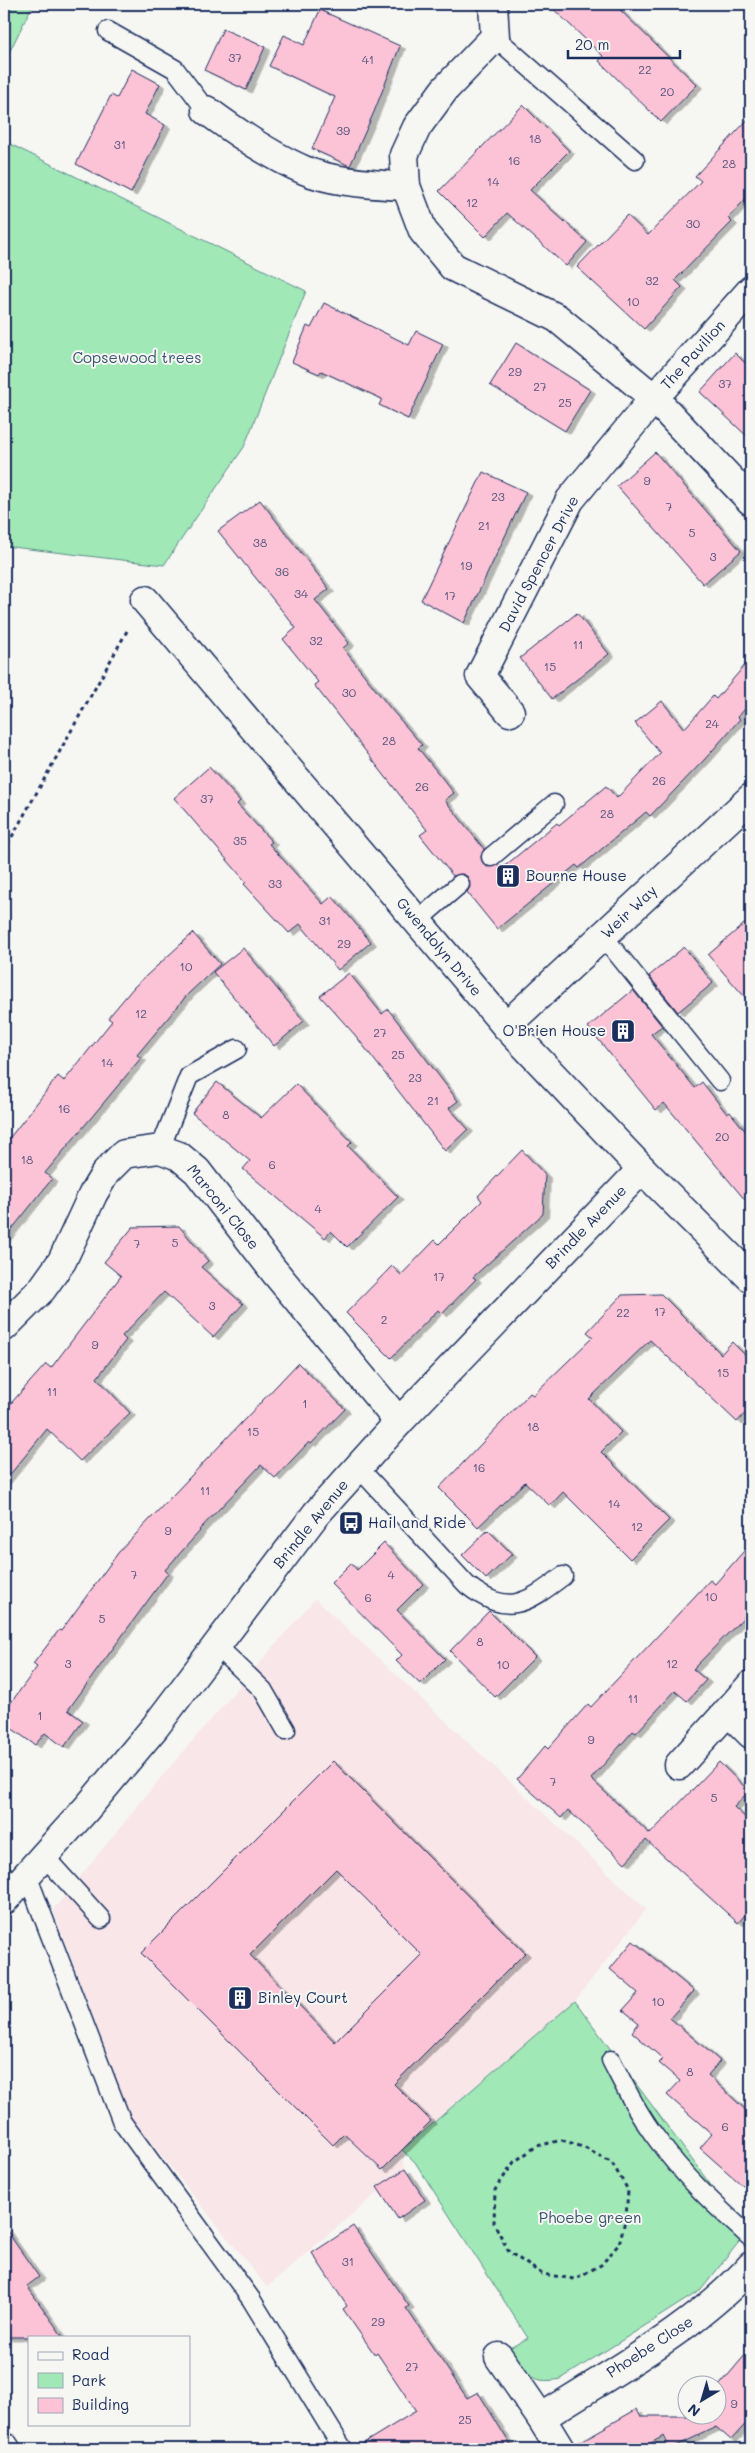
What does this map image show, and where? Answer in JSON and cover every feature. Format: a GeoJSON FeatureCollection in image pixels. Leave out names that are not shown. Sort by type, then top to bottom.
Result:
{"type":"FeatureCollection","features":[{"type":"Feature","properties":{"kind":"street"},"geometry":{"type":"LineString","coordinates":[[493,4],[495,37],[445,89],[417,127],[404,155],[406,186],[423,231],[453,267],[557,318],[654,398],[751,501]]}},
{"type":"Feature","properties":{"kind":"street"},"geometry":{"type":"LineString","coordinates":[[206,110],[247,140],[306,171],[366,185],[406,186]]}},
{"type":"Feature","properties":{"kind":"street","name":"The Pavilion"},"geometry":{"type":"LineString","coordinates":[[654,398],[751,290]]}},
{"type":"Feature","properties":{"kind":"street","name":"David Spencer Drive"},"geometry":{"type":"LineString","coordinates":[[510,712],[480,676],[570,500],[654,398]]}},
{"type":"Feature","properties":{"kind":"street","name":"Gwendolyn Drive"},"geometry":{"type":"LineString","coordinates":[[145,600],[506,1026],[642,1169],[751,1278]]}},
{"type":"Feature","properties":{"kind":"street","name":"Weir Way"},"geometry":{"type":"LineString","coordinates":[[506,1026],[751,798]]}},
{"type":"Feature","properties":{"kind":"street"},"geometry":{"type":"LineString","coordinates":[[4,1328],[42,1289],[62,1261],[93,1194],[106,1172],[124,1154],[160,1149]]}},
{"type":"Feature","properties":{"kind":"street","name":"Marconi Close"},"geometry":{"type":"LineString","coordinates":[[160,1149],[179,1156],[197,1171],[274,1271],[399,1422]]}},
{"type":"Feature","properties":{"kind":"street","name":"Brindle Avenue"},"geometry":{"type":"LineString","coordinates":[[18,1880],[155,1727],[316,1514],[399,1422],[642,1169]]}},
{"type":"Feature","properties":{"kind":"street"},"geometry":{"type":"LineString","coordinates":[[679,1765],[751,1685]]}},
{"type":"Feature","properties":{"kind":"street"},"geometry":{"type":"LineString","coordinates":[[728,1710],[751,1734]]}},
{"type":"Feature","properties":{"kind":"street","name":"Phoebe Close"},"geometry":{"type":"LineString","coordinates":[[541,2418],[690,2321],[738,2281],[751,2266]]}},
{"type":"Feature","properties":{"kind":"street"},"geometry":{"type":"LineString","coordinates":[[499,2357],[560,2449]]}},
{"type":"Feature","properties":{"kind":"lane"},"geometry":{"type":"LineString","coordinates":[[108,31],[175,69],[206,110]]}},
{"type":"Feature","properties":{"kind":"lane"},"geometry":{"type":"LineString","coordinates":[[495,37],[635,160]]}},
{"type":"Feature","properties":{"kind":"lane"},"geometry":{"type":"LineString","coordinates":[[491,857],[554,804]]}},
{"type":"Feature","properties":{"kind":"lane"},"geometry":{"type":"LineString","coordinates":[[417,921],[460,884]]}},
{"type":"Feature","properties":{"kind":"lane"},"geometry":{"type":"LineString","coordinates":[[603,936],[720,1081]]}},
{"type":"Feature","properties":{"kind":"lane"},"geometry":{"type":"LineString","coordinates":[[160,1149],[189,1076],[237,1049]]}},
{"type":"Feature","properties":{"kind":"lane"},"geometry":{"type":"LineString","coordinates":[[358,1467],[467,1585],[483,1598],[507,1604],[523,1604],[563,1576]]}},
{"type":"Feature","properties":{"kind":"lane"},"geometry":{"type":"LineString","coordinates":[[216,1645],[264,1690],[286,1730]]}},
{"type":"Feature","properties":{"kind":"lane"},"geometry":{"type":"LineString","coordinates":[[18,1880],[100,1919]]}},
{"type":"Feature","properties":{"kind":"lane"},"geometry":{"type":"LineString","coordinates":[[18,1880],[122,2122],[250,2298],[342,2449]]}},
{"type":"Feature","properties":{"kind":"lane"},"geometry":{"type":"LineString","coordinates":[[611,2060],[632,2101],[657,2139],[719,2209],[751,2238]]}},
{"type":"Feature","properties":{"kind":"path"},"geometry":{"type":"LineString","coordinates":[[4,851],[145,600]]}},
{"type":"Feature","properties":{"kind":"path"},"geometry":{"type":"LineString","coordinates":[[562,2140],[583,2147],[612,2163],[628,2190],[626,2217],[619,2244],[601,2265],[574,2279],[542,2274],[509,2252],[494,2222],[495,2190],[514,2162],[537,2146],[562,2140]]}},
{"type":"Feature","properties":{"kind":"shaded area","name":"Binley Court"},"geometry":{"type":"Polygon","coordinates":[[[315,1599],[646,1909],[575,2001],[402,2150],[405,2169],[267,2287],[132,2119],[53,1910],[163,1775],[315,1599]]]}},
{"type":"Feature","properties":{"kind":"green space"},"geometry":{"type":"Polygon","coordinates":[[[4,4],[33,4],[4,63],[4,4]]]}},
{"type":"Feature","properties":{"kind":"green space","name":"Copsewood trees"},"geometry":{"type":"Polygon","coordinates":[[[4,141],[306,291],[244,447],[164,565],[4,546],[4,141]]]}},
{"type":"Feature","properties":{"kind":"green space","name":"Phoebe green"},"geometry":{"type":"Polygon","coordinates":[[[575,2001],[746,2233],[701,2290],[561,2379],[542,2380],[524,2371],[508,2349],[528,2338],[415,2162],[402,2150],[575,2001]]]}},
{"type":"Feature","properties":{"kind":"building"},"geometry":{"type":"Polygon","coordinates":[[[548,4],[614,4],[697,85],[661,122],[599,61],[603,56],[548,4]]]}},
{"type":"Feature","properties":{"kind":"building"},"geometry":{"type":"Polygon","coordinates":[[[320,10],[400,46],[350,166],[312,149],[335,97],[269,66],[284,35],[304,45],[320,10]]]}},
{"type":"Feature","properties":{"kind":"building"},"geometry":{"type":"Polygon","coordinates":[[[223,29],[265,47],[246,90],[204,70],[223,29]]]}},
{"type":"Feature","properties":{"kind":"building"},"geometry":{"type":"Polygon","coordinates":[[[132,69],[160,84],[145,114],[165,125],[131,193],[76,164],[111,95],[117,98],[132,69]]]}},
{"type":"Feature","properties":{"kind":"building"},"geometry":{"type":"Polygon","coordinates":[[[523,105],[569,151],[530,190],[587,242],[566,266],[507,213],[485,237],[439,191],[523,105]]]}},
{"type":"Feature","properties":{"kind":"building"},"geometry":{"type":"Polygon","coordinates":[[[751,116],[751,193],[728,218],[732,222],[675,280],[682,287],[644,329],[577,267],[627,215],[648,235],[701,181],[695,176],[751,116]]]}},
{"type":"Feature","properties":{"kind":"building"},"geometry":{"type":"Polygon","coordinates":[[[324,303],[409,345],[416,331],[443,344],[408,419],[379,405],[382,399],[321,371],[319,374],[292,362],[307,326],[311,328],[324,303]]]}},
{"type":"Feature","properties":{"kind":"building"},"geometry":{"type":"Polygon","coordinates":[[[516,343],[590,390],[565,431],[490,385],[516,343]]]}},
{"type":"Feature","properties":{"kind":"building"},"geometry":{"type":"Polygon","coordinates":[[[735,353],[751,369],[751,440],[700,392],[735,353]]]}},
{"type":"Feature","properties":{"kind":"building"},"geometry":{"type":"Polygon","coordinates":[[[655,452],[741,551],[703,584],[617,486],[655,452]]]}},
{"type":"Feature","properties":{"kind":"building"},"geometry":{"type":"Polygon","coordinates":[[[483,472],[526,492],[464,623],[421,600],[483,472]]]}},
{"type":"Feature","properties":{"kind":"building"},"geometry":{"type":"Polygon","coordinates":[[[260,500],[329,589],[315,600],[349,643],[343,648],[422,745],[418,748],[454,793],[445,800],[484,849],[481,858],[487,867],[498,865],[501,869],[606,786],[617,798],[660,753],[635,723],[662,701],[684,729],[713,696],[716,699],[751,658],[751,702],[738,717],[740,719],[705,759],[650,816],[646,812],[579,868],[576,865],[497,929],[467,892],[470,887],[468,877],[463,874],[453,876],[420,835],[427,830],[314,685],[318,682],[283,639],[296,628],[218,531],[260,500]]]}},
{"type":"Feature","properties":{"kind":"building"},"geometry":{"type":"Polygon","coordinates":[[[577,613],[609,654],[552,699],[520,658],[577,613]]]}},
{"type":"Feature","properties":{"kind":"building"},"geometry":{"type":"Polygon","coordinates":[[[209,767],[240,801],[237,804],[272,842],[269,844],[323,904],[332,896],[371,942],[338,970],[300,924],[289,933],[244,884],[246,882],[174,798],[209,767]]]}},
{"type":"Feature","properties":{"kind":"building"},"geometry":{"type":"Polygon","coordinates":[[[751,918],[751,1004],[708,955],[751,918]]]}},
{"type":"Feature","properties":{"kind":"building"},"geometry":{"type":"Polygon","coordinates":[[[193,933],[220,964],[188,994],[137,1055],[141,1058],[45,1173],[52,1179],[4,1239],[4,1145],[58,1076],[64,1081],[112,1021],[108,1018],[134,987],[193,933]]]}},
{"type":"Feature","properties":{"kind":"building"},"geometry":{"type":"Polygon","coordinates":[[[684,947],[713,983],[678,1012],[649,976],[684,947]]]}},
{"type":"Feature","properties":{"kind":"building"},"geometry":{"type":"Polygon","coordinates":[[[243,948],[304,1021],[274,1046],[213,972],[243,948]]]}},
{"type":"Feature","properties":{"kind":"building"},"geometry":{"type":"Polygon","coordinates":[[[349,973],[382,1014],[388,1009],[458,1101],[449,1108],[468,1129],[445,1151],[355,1035],[320,996],[349,973]]]}},
{"type":"Feature","properties":{"kind":"building"},"geometry":{"type":"Polygon","coordinates":[[[633,990],[662,1026],[651,1034],[695,1088],[702,1082],[727,1114],[730,1112],[751,1138],[751,1207],[664,1103],[656,1110],[588,1027],[633,990]]]}},
{"type":"Feature","properties":{"kind":"building"},"geometry":{"type":"Polygon","coordinates":[[[217,1082],[261,1118],[296,1084],[352,1142],[348,1146],[398,1197],[347,1247],[331,1231],[325,1238],[243,1169],[250,1161],[192,1113],[217,1082]]]}},
{"type":"Feature","properties":{"kind":"building"},"geometry":{"type":"Polygon","coordinates":[[[522,1150],[545,1175],[543,1214],[473,1277],[476,1279],[442,1314],[438,1310],[391,1358],[346,1313],[392,1266],[401,1275],[435,1240],[439,1244],[482,1201],[478,1196],[522,1150]]]}},
{"type":"Feature","properties":{"kind":"building"},"geometry":{"type":"Polygon","coordinates":[[[179,1226],[208,1261],[201,1267],[243,1304],[213,1337],[164,1292],[122,1336],[126,1340],[97,1378],[130,1413],[80,1461],[47,1429],[4,1482],[4,1411],[46,1364],[51,1368],[121,1276],[104,1262],[133,1227],[179,1226]]]}},
{"type":"Feature","properties":{"kind":"building"},"geometry":{"type":"Polygon","coordinates":[[[661,1294],[721,1354],[732,1342],[751,1361],[751,1407],[737,1422],[650,1340],[589,1399],[621,1432],[601,1452],[669,1520],[630,1559],[563,1492],[550,1506],[525,1482],[478,1527],[439,1488],[530,1393],[533,1395],[593,1337],[587,1332],[622,1295],[661,1294]]]}},
{"type":"Feature","properties":{"kind":"building"},"geometry":{"type":"Polygon","coordinates":[[[298,1363],[345,1409],[311,1444],[309,1442],[275,1478],[261,1465],[199,1530],[165,1570],[168,1573],[68,1710],[83,1721],[64,1747],[45,1733],[35,1745],[4,1723],[4,1712],[37,1667],[33,1664],[59,1630],[61,1631],[118,1553],[298,1363]]]}},
{"type":"Feature","properties":{"kind":"building"},"geometry":{"type":"Polygon","coordinates":[[[488,1530],[512,1554],[486,1579],[462,1555],[488,1530]]]}},
{"type":"Feature","properties":{"kind":"building"},"geometry":{"type":"Polygon","coordinates":[[[384,1543],[423,1584],[397,1610],[445,1659],[420,1684],[396,1661],[402,1655],[331,1583],[351,1563],[357,1570],[384,1543]]]}},
{"type":"Feature","properties":{"kind":"building"},"geometry":{"type":"Polygon","coordinates":[[[751,1543],[751,1610],[693,1669],[706,1680],[687,1701],[675,1691],[636,1733],[633,1731],[591,1779],[650,1834],[719,1762],[749,1791],[734,1807],[751,1823],[751,1908],[738,1923],[646,1840],[625,1863],[568,1810],[561,1818],[517,1779],[545,1746],[548,1749],[588,1704],[591,1707],[710,1580],[715,1584],[751,1543]]]}},
{"type":"Feature","properties":{"kind":"building"},"geometry":{"type":"Polygon","coordinates":[[[489,1611],[535,1657],[495,1697],[450,1651],[489,1611]]]}},
{"type":"Feature","properties":{"kind":"building","name":"Binley Court"},"geometry":{"type":"Polygon","coordinates":[[[333,1761],[525,1953],[394,2084],[431,2121],[382,2170],[344,2134],[333,2145],[141,1953],[333,1761]],[[336,1869],[250,1955],[335,2042],[422,1955],[336,1869]]]}},
{"type":"Feature","properties":{"kind":"building"},"geometry":{"type":"Polygon","coordinates":[[[633,1941],[694,1991],[670,2018],[720,2061],[708,2075],[751,2115],[751,2193],[700,2148],[712,2134],[667,2095],[680,2081],[659,2063],[663,2059],[632,2032],[639,2023],[623,2010],[638,1993],[610,1969],[633,1941]]]}},
{"type":"Feature","properties":{"kind":"building"},"geometry":{"type":"Polygon","coordinates":[[[405,2169],[425,2200],[398,2219],[377,2187],[405,2169]]]}},
{"type":"Feature","properties":{"kind":"building"},"geometry":{"type":"Polygon","coordinates":[[[353,2226],[409,2306],[406,2308],[467,2398],[478,2392],[513,2449],[354,2449],[416,2411],[377,2353],[375,2355],[343,2309],[347,2306],[312,2253],[353,2226]]]}},
{"type":"Feature","properties":{"kind":"building"},"geometry":{"type":"Polygon","coordinates":[[[4,2227],[39,2277],[27,2286],[62,2336],[4,2337],[4,2227]]]}},
{"type":"Feature","properties":{"kind":"building"},"geometry":{"type":"Polygon","coordinates":[[[751,2348],[751,2418],[731,2440],[716,2427],[670,2449],[664,2436],[639,2449],[576,2449],[574,2445],[637,2409],[641,2416],[678,2416],[678,2426],[728,2426],[727,2376],[751,2348]]]}},
{"type":"Feature","properties":{"kind":"place","name":"Bourne House"},"geometry":{"type":"Point","coordinates":[508,876]}},
{"type":"Feature","properties":{"kind":"place","name":"O'Brien House"},"geometry":{"type":"Point","coordinates":[623,1031]}},
{"type":"Feature","properties":{"kind":"place","name":"Hail and Ride"},"geometry":{"type":"Point","coordinates":[351,1523]}},
{"type":"Feature","properties":{"kind":"place","name":"Binley Court"},"geometry":{"type":"Point","coordinates":[240,1998]}}]}
